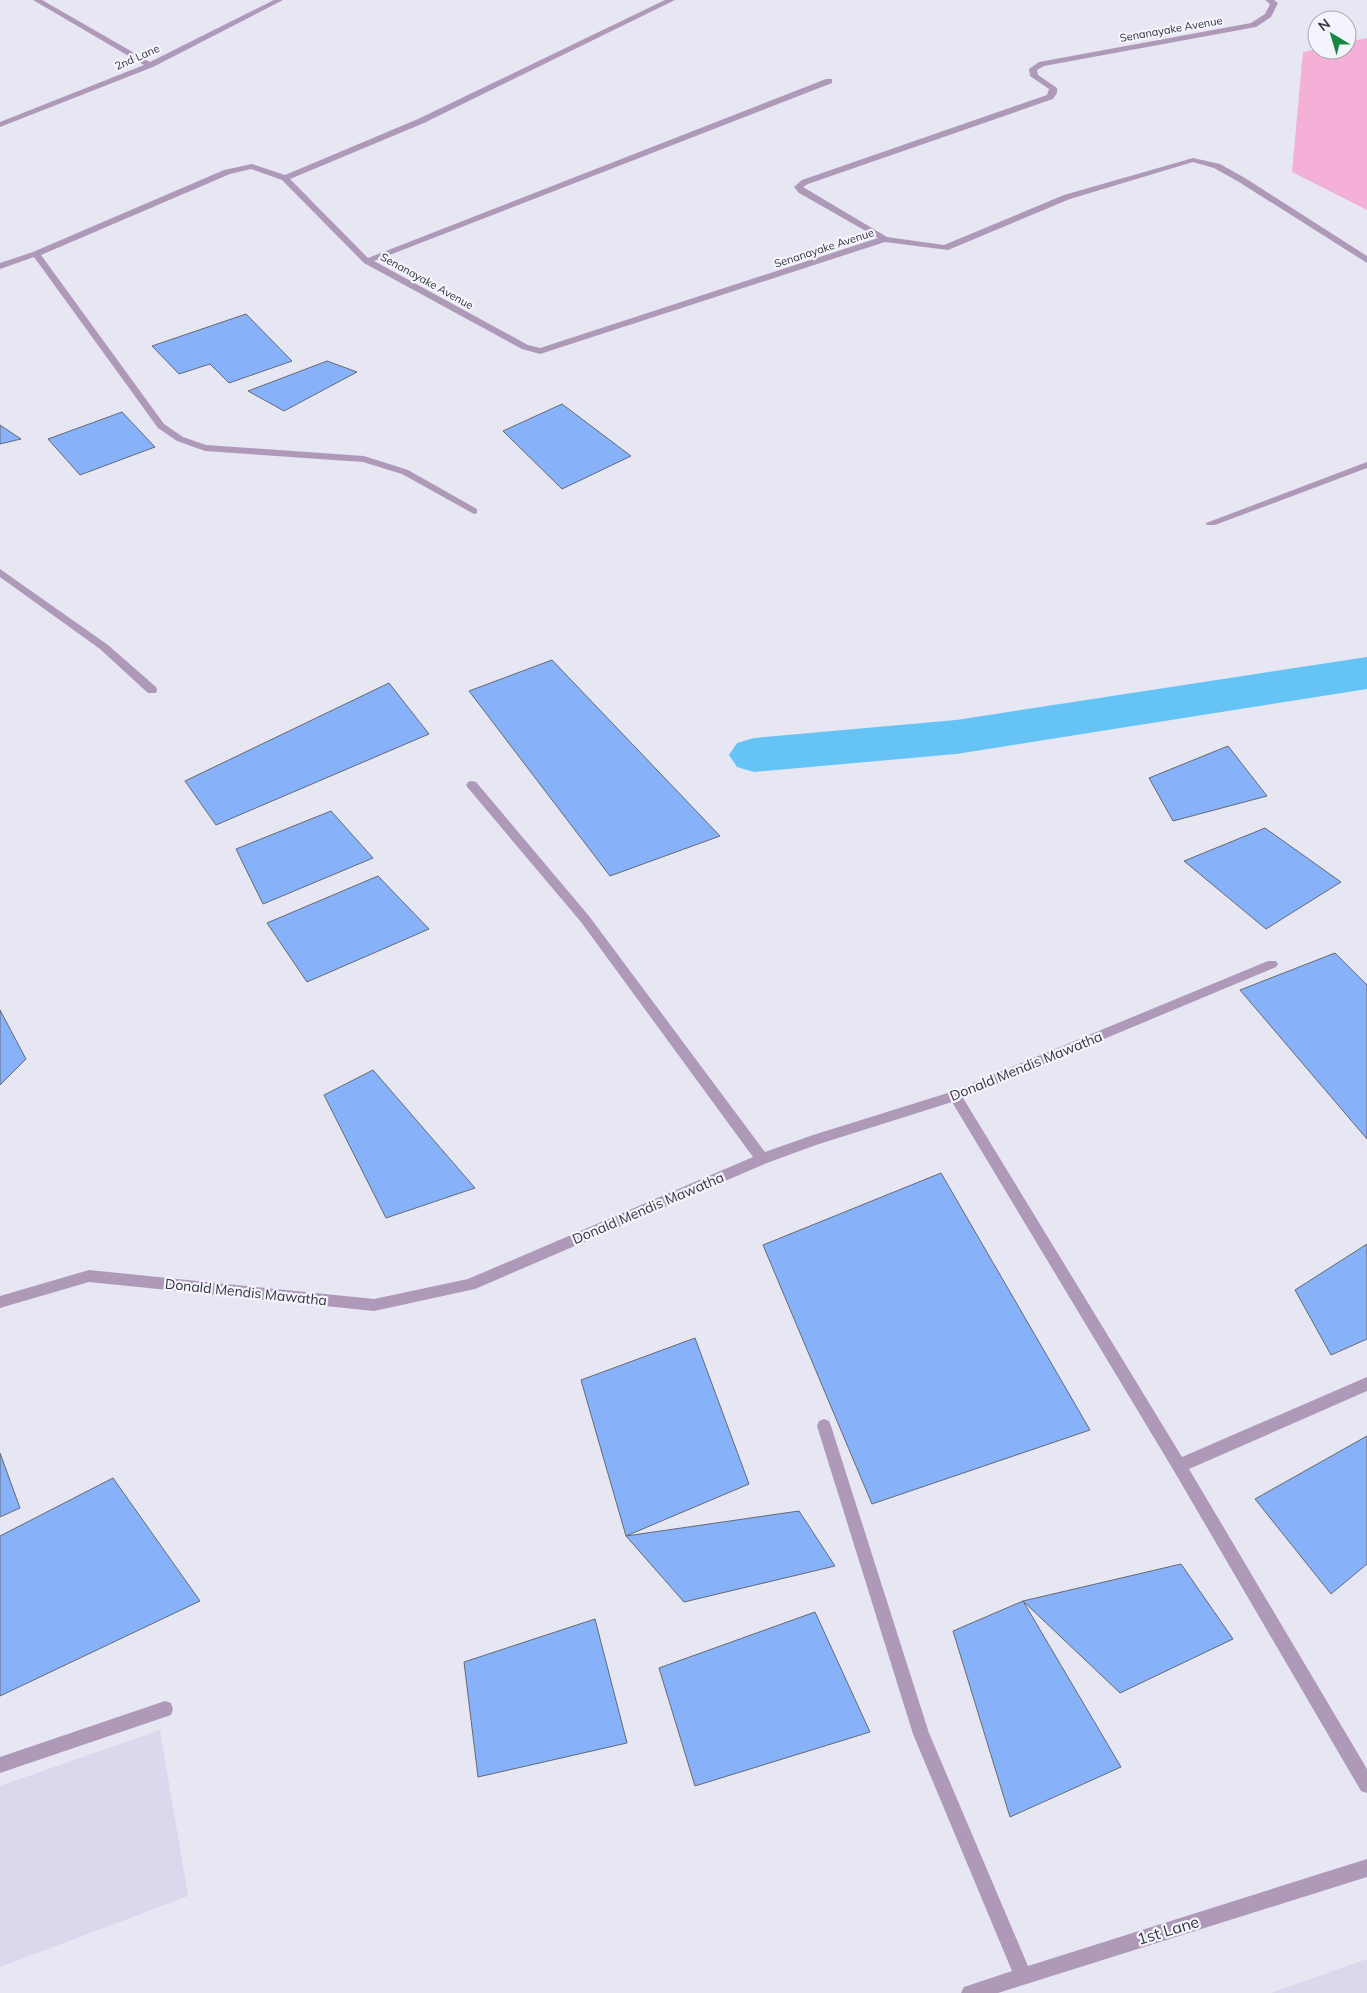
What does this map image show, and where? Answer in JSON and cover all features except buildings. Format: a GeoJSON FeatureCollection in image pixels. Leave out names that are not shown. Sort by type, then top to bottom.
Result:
{"type":"FeatureCollection","features":[{"type":"Feature","properties":{"kind":"street"},"geometry":{"type":"LineString","coordinates":[[37,0],[150,65]]}},
{"type":"Feature","properties":{"kind":"street","name":"2nd Lane"},"geometry":{"type":"LineString","coordinates":[[0,125],[150,65],[279,0]]}},
{"type":"Feature","properties":{"kind":"street"},"geometry":{"type":"LineString","coordinates":[[285,178],[421,121],[671,0]]}},
{"type":"Feature","properties":{"kind":"street","name":"Senanayake Avenue"},"geometry":{"type":"LineString","coordinates":[[886,239],[798,187],[804,182],[1050,97],[1054,93],[1053,88],[1034,76],[1033,69],[1042,64],[1253,25],[1268,15],[1274,4],[1269,0]]}},
{"type":"Feature","properties":{"kind":"street"},"geometry":{"type":"LineString","coordinates":[[367,260],[829,81]]}},
{"type":"Feature","properties":{"kind":"street"},"geometry":{"type":"LineString","coordinates":[[886,239],[945,248],[1067,197],[1193,160],[1216,166],[1242,180],[1367,260]]}},
{"type":"Feature","properties":{"kind":"street","name":"Senanayake Avenue"},"geometry":{"type":"LineString","coordinates":[[0,266],[36,254],[227,172],[252,166],[285,178],[367,260],[525,347],[540,351],[886,239]]}},
{"type":"Feature","properties":{"kind":"street"},"geometry":{"type":"LineString","coordinates":[[36,254],[161,426],[180,439],[205,448],[364,459],[405,472],[474,511]]}},
{"type":"Feature","properties":{"kind":"street"},"geometry":{"type":"LineString","coordinates":[[1211,523],[1367,465]]}},
{"type":"Feature","properties":{"kind":"street"},"geometry":{"type":"LineString","coordinates":[[0,572],[104,647],[152,690]]}},
{"type":"Feature","properties":{"kind":"street"},"geometry":{"type":"LineString","coordinates":[[472,785],[585,919],[762,1159]]}},
{"type":"Feature","properties":{"kind":"street","name":"Donald Mendis Mawatha"},"geometry":{"type":"LineString","coordinates":[[0,1302],[89,1276],[374,1306],[470,1285],[762,1159],[813,1140],[955,1096],[1272,964]]}},
{"type":"Feature","properties":{"kind":"street"},"geometry":{"type":"LineString","coordinates":[[955,1096],[1179,1466],[1367,1785]]}},
{"type":"Feature","properties":{"kind":"street"},"geometry":{"type":"LineString","coordinates":[[1179,1466],[1367,1384]]}},
{"type":"Feature","properties":{"kind":"street"},"geometry":{"type":"LineString","coordinates":[[824,1426],[921,1734],[1023,1976]]}},
{"type":"Feature","properties":{"kind":"street"},"geometry":{"type":"LineString","coordinates":[[0,1765],[164,1709]]}},
{"type":"Feature","properties":{"kind":"street","name":"1st Lane"},"geometry":{"type":"LineString","coordinates":[[970,1993],[1367,1868]]}},
{"type":"Feature","properties":{"kind":"shaded area"},"geometry":{"type":"Polygon","coordinates":[[[1367,38],[1367,210],[1292,172],[1303,52],[1307,51],[1307,60],[1357,60],[1357,40],[1367,38]]]}},
{"type":"Feature","properties":{"kind":"shaded area"},"geometry":{"type":"Polygon","coordinates":[[[160,1730],[188,1896],[0,1967],[0,1786],[160,1730]]]}},
{"type":"Feature","properties":{"kind":"shaded area"},"geometry":{"type":"Polygon","coordinates":[[[1367,1959],[1367,1993],[1271,1993],[1367,1959]]]}},
{"type":"Feature","properties":{"kind":"waterway"},"geometry":{"type":"LineString","coordinates":[[754,755],[956,737],[1367,673]]}}]}
